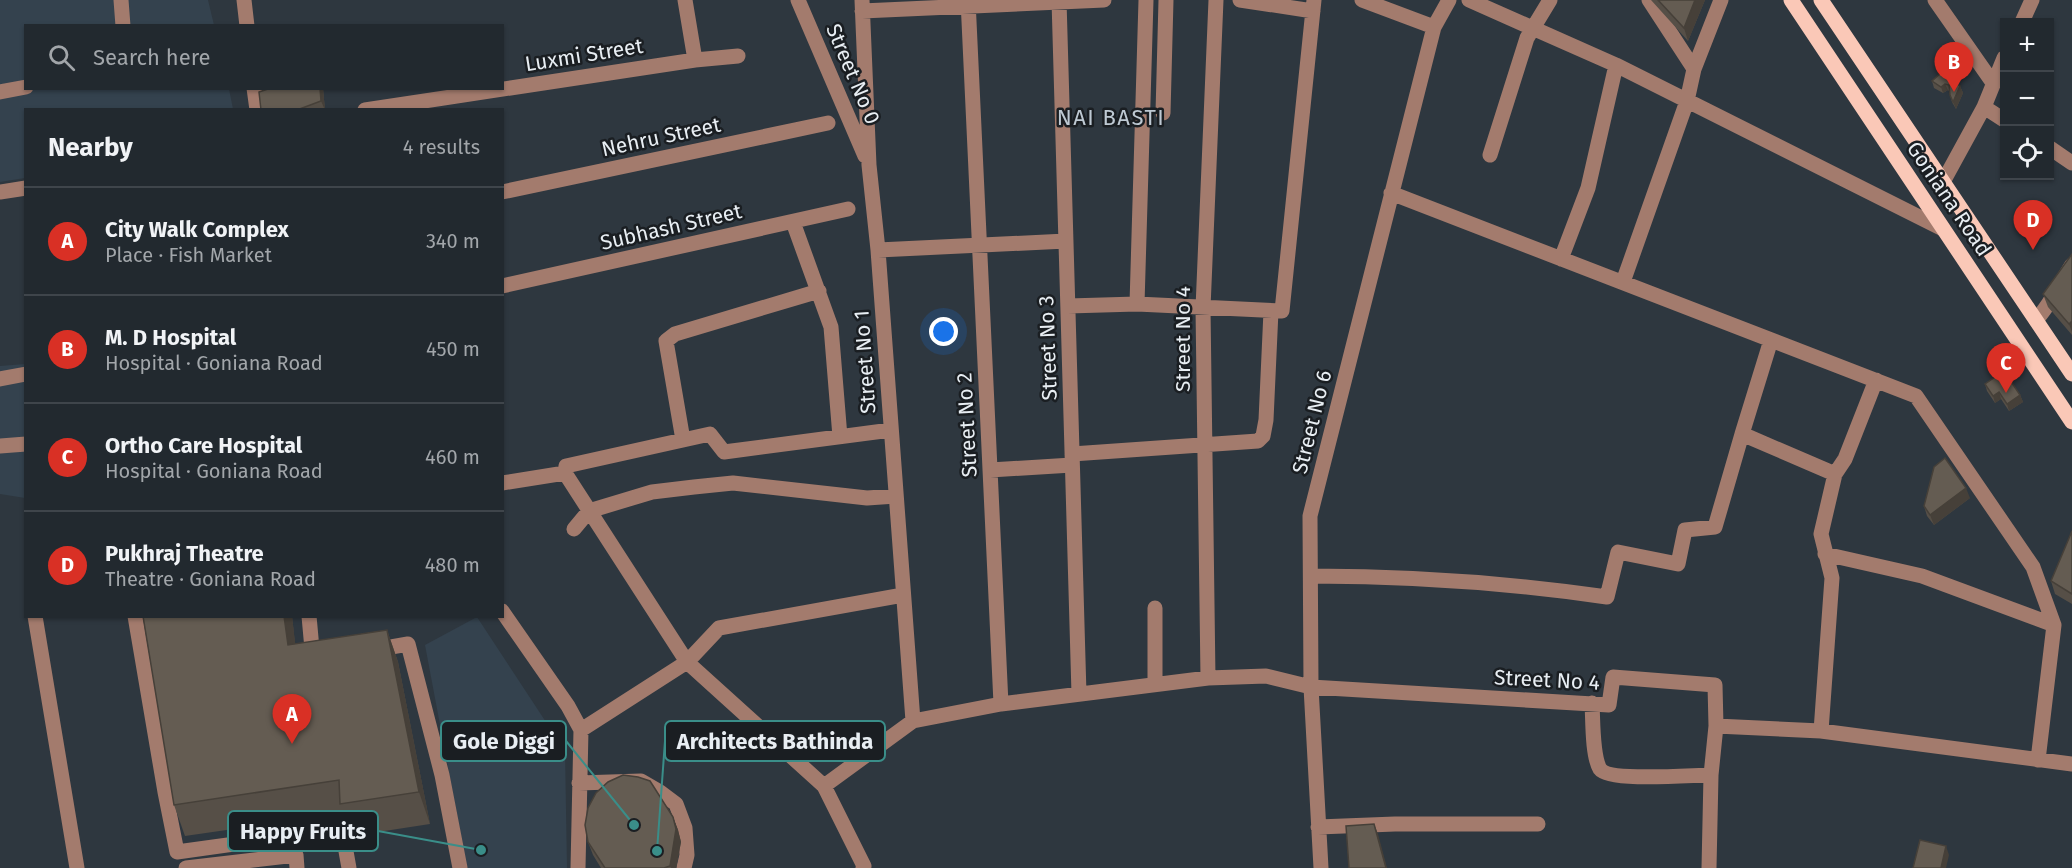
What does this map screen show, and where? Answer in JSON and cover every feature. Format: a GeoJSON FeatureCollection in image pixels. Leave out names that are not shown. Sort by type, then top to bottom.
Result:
{"type":"FeatureCollection","features":[{"type":"Feature","properties":{"kind":"main road","name":"Goniana Road"},"geometry":{"type":"LineString","coordinates":[[1791,0],[2072,422]]}},
{"type":"Feature","properties":{"kind":"main road","name":"Goniana Road"},"geometry":{"type":"LineString","coordinates":[[1821,0],[2072,374]]}},
{"type":"Feature","properties":{"kind":"street"},"geometry":{"type":"LineString","coordinates":[[121,0],[123,24]]}},
{"type":"Feature","properties":{"kind":"street"},"geometry":{"type":"LineString","coordinates":[[244,0],[247,24]]}},
{"type":"Feature","properties":{"kind":"street"},"geometry":{"type":"LineString","coordinates":[[685,0],[695,60]]}},
{"type":"Feature","properties":{"kind":"street","name":"Street No 0"},"geometry":{"type":"LineString","coordinates":[[798,0],[869,165]]}},
{"type":"Feature","properties":{"kind":"street"},"geometry":{"type":"LineString","coordinates":[[862,5],[1104,0]]}},
{"type":"Feature","properties":{"kind":"street"},"geometry":{"type":"LineString","coordinates":[[1137,304],[1146,0]]}},
{"type":"Feature","properties":{"kind":"street"},"geometry":{"type":"LineString","coordinates":[[1163,113],[1166,0]]}},
{"type":"Feature","properties":{"kind":"street","name":"Street No 4"},"geometry":{"type":"LineString","coordinates":[[1208,678],[1203,308],[1216,0]]}},
{"type":"Feature","properties":{"kind":"street"},"geometry":{"type":"LineString","coordinates":[[1068,306],[1137,304],[1282,311],[1313,5],[1240,0]]}},
{"type":"Feature","properties":{"kind":"street"},"geometry":{"type":"LineString","coordinates":[[1362,0],[1434,27]]}},
{"type":"Feature","properties":{"kind":"street","name":"Street No 6"},"geometry":{"type":"LineString","coordinates":[[1321,868],[1311,687],[1310,516],[1434,27],[1449,0]]}},
{"type":"Feature","properties":{"kind":"street"},"geometry":{"type":"LineString","coordinates":[[1469,0],[1616,65],[1943,229]]}},
{"type":"Feature","properties":{"kind":"street"},"geometry":{"type":"LineString","coordinates":[[1490,155],[1527,38],[1550,0]]}},
{"type":"Feature","properties":{"kind":"street"},"geometry":{"type":"LineString","coordinates":[[1649,0],[1694,69]]}},
{"type":"Feature","properties":{"kind":"street"},"geometry":{"type":"LineString","coordinates":[[1623,282],[1687,101],[1694,69],[1721,0]]}},
{"type":"Feature","properties":{"kind":"street"},"geometry":{"type":"LineString","coordinates":[[1935,0],[1993,83]]}},
{"type":"Feature","properties":{"kind":"street","name":"Street No 3"},"geometry":{"type":"LineString","coordinates":[[1059,1],[1079,694]]}},
{"type":"Feature","properties":{"kind":"street"},"geometry":{"type":"LineString","coordinates":[[2023,18],[2028,2]]}},
{"type":"Feature","properties":{"kind":"street","name":"Street No 2"},"geometry":{"type":"LineString","coordinates":[[968,3],[1001,704]]}},
{"type":"Feature","properties":{"kind":"street","name":"Street No 1"},"geometry":{"type":"LineString","coordinates":[[862,5],[869,165],[878,250],[913,721]]}},
{"type":"Feature","properties":{"kind":"street","name":"Luxmi Street"},"geometry":{"type":"LineString","coordinates":[[504,89],[695,60],[738,56]]}},
{"type":"Feature","properties":{"kind":"street"},"geometry":{"type":"LineString","coordinates":[[1561,259],[1588,188],[1616,65]]}},
{"type":"Feature","properties":{"kind":"street"},"geometry":{"type":"LineString","coordinates":[[1943,182],[1984,107],[2000,67]]}},
{"type":"Feature","properties":{"kind":"street"},"geometry":{"type":"LineString","coordinates":[[0,92],[24,87]]}},
{"type":"Feature","properties":{"kind":"street"},"geometry":{"type":"LineString","coordinates":[[254,90],[257,108]]}},
{"type":"Feature","properties":{"kind":"street","name":"Luxmi Street"},"geometry":{"type":"LineString","coordinates":[[378,108],[497,90]]}},
{"type":"Feature","properties":{"kind":"street"},"geometry":{"type":"LineString","coordinates":[[1984,107],[2000,117]]}},
{"type":"Feature","properties":{"kind":"street","name":"Nehru Street"},"geometry":{"type":"LineString","coordinates":[[504,192],[828,123]]}},
{"type":"Feature","properties":{"kind":"street"},"geometry":{"type":"LineString","coordinates":[[2054,151],[2072,163]]}},
{"type":"Feature","properties":{"kind":"street"},"geometry":{"type":"LineString","coordinates":[[0,192],[24,188]]}},
{"type":"Feature","properties":{"kind":"street"},"geometry":{"type":"LineString","coordinates":[[1391,193],[1916,396],[2033,567],[2054,625],[2038,760]]}},
{"type":"Feature","properties":{"kind":"street","name":"Subhash Street"},"geometry":{"type":"LineString","coordinates":[[504,286],[848,209]]}},
{"type":"Feature","properties":{"kind":"street"},"geometry":{"type":"LineString","coordinates":[[793,222],[831,327],[840,437]]}},
{"type":"Feature","properties":{"kind":"street"},"geometry":{"type":"LineString","coordinates":[[878,250],[1066,241]]}},
{"type":"Feature","properties":{"kind":"street"},"geometry":{"type":"LineString","coordinates":[[2036,320],[2047,308],[2051,297],[2072,265]]}},
{"type":"Feature","properties":{"kind":"street"},"geometry":{"type":"LineString","coordinates":[[683,440],[666,341],[675,334],[819,291]]}},
{"type":"Feature","properties":{"kind":"street"},"geometry":{"type":"LineString","coordinates":[[990,470],[1072,459],[1258,441],[1263,436],[1266,420],[1271,311]]}},
{"type":"Feature","properties":{"kind":"street"},"geometry":{"type":"LineString","coordinates":[[1311,576],[1379,576],[1560,590],[1607,597],[1618,552],[1678,564],[1685,530],[1715,527],[1771,340]]}},
{"type":"Feature","properties":{"kind":"street"},"geometry":{"type":"LineString","coordinates":[[0,379],[24,374]]}},
{"type":"Feature","properties":{"kind":"street"},"geometry":{"type":"LineString","coordinates":[[1821,731],[1832,578],[1821,534],[1835,474],[1845,459],[1876,380]]}},
{"type":"Feature","properties":{"kind":"street"},"geometry":{"type":"LineString","coordinates":[[863,868],[824,786],[687,662],[565,473],[566,466],[710,434],[724,452],[891,430]]}},
{"type":"Feature","properties":{"kind":"street"},"geometry":{"type":"LineString","coordinates":[[1742,434],[1835,474]]}},
{"type":"Feature","properties":{"kind":"street"},"geometry":{"type":"LineString","coordinates":[[0,446],[24,444]]}},
{"type":"Feature","properties":{"kind":"street"},"geometry":{"type":"LineString","coordinates":[[504,483],[565,473]]}},
{"type":"Feature","properties":{"kind":"street"},"geometry":{"type":"LineString","coordinates":[[574,529],[589,511],[652,492],[733,483],[867,498],[896,496]]}},
{"type":"Feature","properties":{"kind":"street"},"geometry":{"type":"LineString","coordinates":[[1825,554],[1922,576],[2054,625]]}},
{"type":"Feature","properties":{"kind":"street"},"geometry":{"type":"LineString","coordinates":[[581,730],[687,662],[719,628],[903,595]]}},
{"type":"Feature","properties":{"kind":"street"},"geometry":{"type":"LineString","coordinates":[[1155,608],[1155,684]]}},
{"type":"Feature","properties":{"kind":"street"},"geometry":{"type":"LineString","coordinates":[[504,614],[568,705],[581,730],[578,868]]}},
{"type":"Feature","properties":{"kind":"street"},"geometry":{"type":"LineString","coordinates":[[35,618],[77,868]]}},
{"type":"Feature","properties":{"kind":"street"},"geometry":{"type":"LineString","coordinates":[[135,618],[177,852],[342,829],[349,868]]}},
{"type":"Feature","properties":{"kind":"street"},"geometry":{"type":"LineString","coordinates":[[309,618],[313,660],[334,656]]}},
{"type":"Feature","properties":{"kind":"street"},"geometry":{"type":"LineString","coordinates":[[355,653],[408,644],[442,775],[460,868]]}},
{"type":"Feature","properties":{"kind":"street","name":"Street No 4"},"geometry":{"type":"LineString","coordinates":[[824,786],[913,721],[1001,704],[1208,678],[1266,676],[1311,687],[1610,705],[1613,677],[1714,686],[1716,726]]}},
{"type":"Feature","properties":{"kind":"street"},"geometry":{"type":"LineString","coordinates":[[1592,704],[1596,758],[1600,769],[1607,774],[1626,777],[1711,775]]}},
{"type":"Feature","properties":{"kind":"street"},"geometry":{"type":"LineString","coordinates":[[1709,868],[1711,775],[1716,726],[1821,731],[2072,764]]}},
{"type":"Feature","properties":{"kind":"street"},"geometry":{"type":"LineString","coordinates":[[579,783],[641,781],[676,804],[685,828],[687,855],[684,868]]}},
{"type":"Feature","properties":{"kind":"street"},"geometry":{"type":"LineString","coordinates":[[1318,827],[1395,824],[1538,824]]}},
{"type":"Feature","properties":{"kind":"street"},"geometry":{"type":"LineString","coordinates":[[186,868],[296,855],[297,868]]}},
{"type":"Feature","properties":{"kind":"shaded area"},"geometry":{"type":"Polygon","coordinates":[[[0,0],[208,0],[214,24],[24,24],[24,90],[229,90],[233,108],[24,108],[24,178],[0,182],[0,0]]]}},
{"type":"Feature","properties":{"kind":"shaded area"},"geometry":{"type":"Polygon","coordinates":[[[24,364],[24,498],[0,494],[0,366],[24,364]]]}},
{"type":"Feature","properties":{"kind":"shaded area"},"geometry":{"type":"Polygon","coordinates":[[[478,618],[565,751],[567,868],[467,868],[425,645],[478,618]]]}},
{"type":"Feature","properties":{"kind":"building"},"geometry":{"type":"Polygon","coordinates":[[[1658,0],[1695,0],[1684,28],[1658,0]]]}},
{"type":"Feature","properties":{"kind":"building"},"geometry":{"type":"Polygon","coordinates":[[[1941,73],[1960,86],[1953,102],[1949,85],[1945,84],[1941,87],[1932,81],[1941,73]]]}},
{"type":"Feature","properties":{"kind":"building"},"geometry":{"type":"Polygon","coordinates":[[[265,90],[320,90],[321,101],[302,108],[261,108],[259,92],[265,90]]]}},
{"type":"Feature","properties":{"kind":"building"},"geometry":{"type":"Polygon","coordinates":[[[2072,254],[2072,321],[2069,324],[2043,294],[2072,254]]]}},
{"type":"Feature","properties":{"kind":"building"},"geometry":{"type":"Polygon","coordinates":[[[2004,371],[2020,395],[2007,404],[1999,392],[1993,396],[1985,384],[2004,371]]]}},
{"type":"Feature","properties":{"kind":"building"},"geometry":{"type":"Polygon","coordinates":[[[1945,458],[1966,488],[1930,515],[1924,506],[1934,467],[1945,458]]]}},
{"type":"Feature","properties":{"kind":"building"},"geometry":{"type":"Polygon","coordinates":[[[2072,531],[2072,594],[2051,581],[2072,531]]]}},
{"type":"Feature","properties":{"kind":"building"},"geometry":{"type":"Polygon","coordinates":[[[143,618],[284,618],[288,645],[387,630],[419,792],[340,804],[339,780],[174,805],[143,618]]]}},
{"type":"Feature","properties":{"kind":"building"},"geometry":{"type":"Polygon","coordinates":[[[623,775],[650,781],[673,817],[676,829],[670,866],[664,868],[605,868],[588,842],[585,825],[588,808],[596,793],[608,782],[623,775]]]}},
{"type":"Feature","properties":{"kind":"building"},"geometry":{"type":"Polygon","coordinates":[[[1374,824],[1386,868],[1349,868],[1346,826],[1374,824]]]}},
{"type":"Feature","properties":{"kind":"building"},"geometry":{"type":"Polygon","coordinates":[[[1920,840],[1946,846],[1941,868],[1913,868],[1920,840]]]}},
{"type":"Feature","properties":{"kind":"place","name":"M. D Hospital"},"geometry":{"type":"Point","coordinates":[1954,92]}},
{"type":"Feature","properties":{"kind":"place","name":"Pukhraj Theatre"},"geometry":{"type":"Point","coordinates":[2033,250]}},
{"type":"Feature","properties":{"kind":"place","name":"Ortho Care Hospital"},"geometry":{"type":"Point","coordinates":[2006,393]}},
{"type":"Feature","properties":{"kind":"place","name":"City Walk Complex"},"geometry":{"type":"Point","coordinates":[292,744]}},
{"type":"Feature","properties":{"kind":"place","name":"Gole Diggi"},"geometry":{"type":"Point","coordinates":[634,825]}},
{"type":"Feature","properties":{"kind":"place","name":"Happy Fruits"},"geometry":{"type":"Point","coordinates":[481,850]}},
{"type":"Feature","properties":{"kind":"place","name":"Architects Bathinda"},"geometry":{"type":"Point","coordinates":[657,851]}},
{"type":"Feature","properties":{"kind":"district","name":"NAI BASTI"},"geometry":{"type":"Point","coordinates":[1111,117]}}]}
